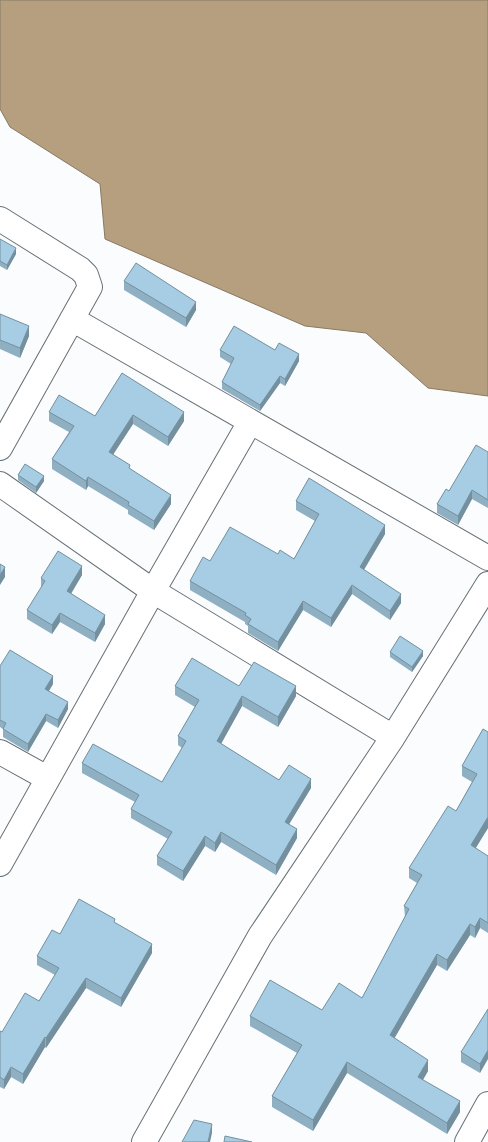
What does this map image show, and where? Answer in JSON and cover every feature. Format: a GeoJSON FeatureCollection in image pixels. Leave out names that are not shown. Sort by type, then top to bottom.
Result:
{"type":"FeatureCollection","features":[{"type":"Feature","properties":{"kind":"street"},"geometry":{"type":"LineString","coordinates":[[0,219],[80,269],[86,275],[90,287],[0,448]]}},
{"type":"Feature","properties":{"kind":"street"},"geometry":{"type":"LineString","coordinates":[[72,319],[488,558]]}},
{"type":"Feature","properties":{"kind":"street"},"geometry":{"type":"LineString","coordinates":[[0,864],[250,422]]}},
{"type":"Feature","properties":{"kind":"street"},"geometry":{"type":"LineString","coordinates":[[0,484],[153,591],[393,737]]}},
{"type":"Feature","properties":{"kind":"street"},"geometry":{"type":"LineString","coordinates":[[144,1142],[260,936],[393,737],[488,584]]}},
{"type":"Feature","properties":{"kind":"street"},"geometry":{"type":"LineString","coordinates":[[0,752],[48,778]]}},
{"type":"Feature","properties":{"kind":"street"},"geometry":{"type":"LineString","coordinates":[[466,1142],[488,1104]]}},
{"type":"Feature","properties":{"kind":"shaded area"},"geometry":{"type":"Polygon","coordinates":[[[0,0],[488,0],[488,396],[428,388],[366,333],[305,326],[105,239],[100,184],[10,127],[0,109],[0,0]]]}},
{"type":"Feature","properties":{"kind":"building"},"geometry":{"type":"Polygon","coordinates":[[[0,239],[16,248],[7,265],[0,261],[0,239]]]}},
{"type":"Feature","properties":{"kind":"building"},"geometry":{"type":"Polygon","coordinates":[[[136,263],[196,302],[186,318],[124,281],[136,263]]]}},
{"type":"Feature","properties":{"kind":"building"},"geometry":{"type":"Polygon","coordinates":[[[0,314],[29,326],[20,348],[0,340],[0,314]]]}},
{"type":"Feature","properties":{"kind":"building"},"geometry":{"type":"Polygon","coordinates":[[[234,326],[275,350],[279,343],[299,354],[285,379],[280,376],[260,405],[222,382],[234,358],[220,350],[234,326]]]}},
{"type":"Feature","properties":{"kind":"building"},"geometry":{"type":"Polygon","coordinates":[[[122,373],[184,412],[168,437],[133,415],[109,452],[130,465],[129,468],[171,495],[154,521],[128,505],[129,502],[88,477],[86,481],[52,459],[74,426],[49,412],[59,395],[95,416],[122,373]]]}},
{"type":"Feature","properties":{"kind":"building"},"geometry":{"type":"Polygon","coordinates":[[[476,445],[488,452],[488,500],[472,490],[458,516],[437,504],[446,489],[449,491],[476,445]]]}},
{"type":"Feature","properties":{"kind":"building"},"geometry":{"type":"Polygon","coordinates":[[[25,464],[44,476],[36,487],[18,475],[25,464]]]}},
{"type":"Feature","properties":{"kind":"building"},"geometry":{"type":"Polygon","coordinates":[[[309,478],[385,525],[360,567],[401,594],[390,611],[352,585],[331,618],[303,601],[278,642],[248,624],[251,619],[245,615],[246,613],[190,581],[203,557],[210,561],[230,527],[278,554],[280,550],[294,559],[319,514],[296,501],[309,478]]]}},
{"type":"Feature","properties":{"kind":"building"},"geometry":{"type":"Polygon","coordinates":[[[58,551],[82,566],[67,591],[105,615],[95,633],[60,613],[52,625],[27,610],[45,581],[41,578],[58,551]]]}},
{"type":"Feature","properties":{"kind":"building"},"geometry":{"type":"Polygon","coordinates":[[[0,564],[5,567],[0,575],[0,564]]]}},
{"type":"Feature","properties":{"kind":"building"},"geometry":{"type":"Polygon","coordinates":[[[400,636],[423,651],[412,667],[390,652],[400,636]]]}},
{"type":"Feature","properties":{"kind":"building"},"geometry":{"type":"Polygon","coordinates":[[[10,650],[53,676],[45,689],[68,702],[58,720],[46,714],[28,744],[3,729],[6,723],[0,720],[0,666],[10,650]]]}},
{"type":"Feature","properties":{"kind":"building"},"geometry":{"type":"Polygon","coordinates":[[[192,658],[239,686],[254,662],[296,686],[278,717],[242,696],[217,741],[279,780],[289,765],[311,779],[285,822],[297,829],[276,865],[221,832],[215,843],[205,836],[183,871],[157,856],[172,832],[131,809],[139,795],[82,763],[93,744],[162,782],[186,741],[178,736],[199,700],[175,686],[192,658]]]}},
{"type":"Feature","properties":{"kind":"building"},"geometry":{"type":"Polygon","coordinates":[[[483,729],[488,732],[488,817],[471,845],[488,856],[488,923],[480,918],[475,927],[470,924],[447,960],[437,954],[390,1035],[428,1060],[418,1077],[460,1101],[447,1123],[347,1062],[313,1120],[272,1096],[302,1045],[250,1016],[270,980],[322,1010],[339,983],[362,998],[409,909],[404,906],[422,875],[409,868],[448,806],[456,811],[477,774],[462,766],[483,729]]]}},
{"type":"Feature","properties":{"kind":"building"},"geometry":{"type":"Polygon","coordinates":[[[79,899],[115,919],[114,922],[152,944],[121,998],[86,978],[45,1037],[23,1074],[11,1067],[4,1080],[0,1077],[0,1031],[2,1032],[25,993],[39,1001],[59,968],[37,956],[52,930],[60,934],[79,899]]]}},
{"type":"Feature","properties":{"kind":"building"},"geometry":{"type":"Polygon","coordinates":[[[488,1009],[488,1050],[480,1064],[461,1052],[488,1009]]]}},
{"type":"Feature","properties":{"kind":"building"},"geometry":{"type":"Polygon","coordinates":[[[194,1120],[212,1124],[208,1142],[182,1142],[194,1120]]]}},
{"type":"Feature","properties":{"kind":"building"},"geometry":{"type":"Polygon","coordinates":[[[225,1136],[252,1142],[224,1142],[225,1136]]]}}]}
